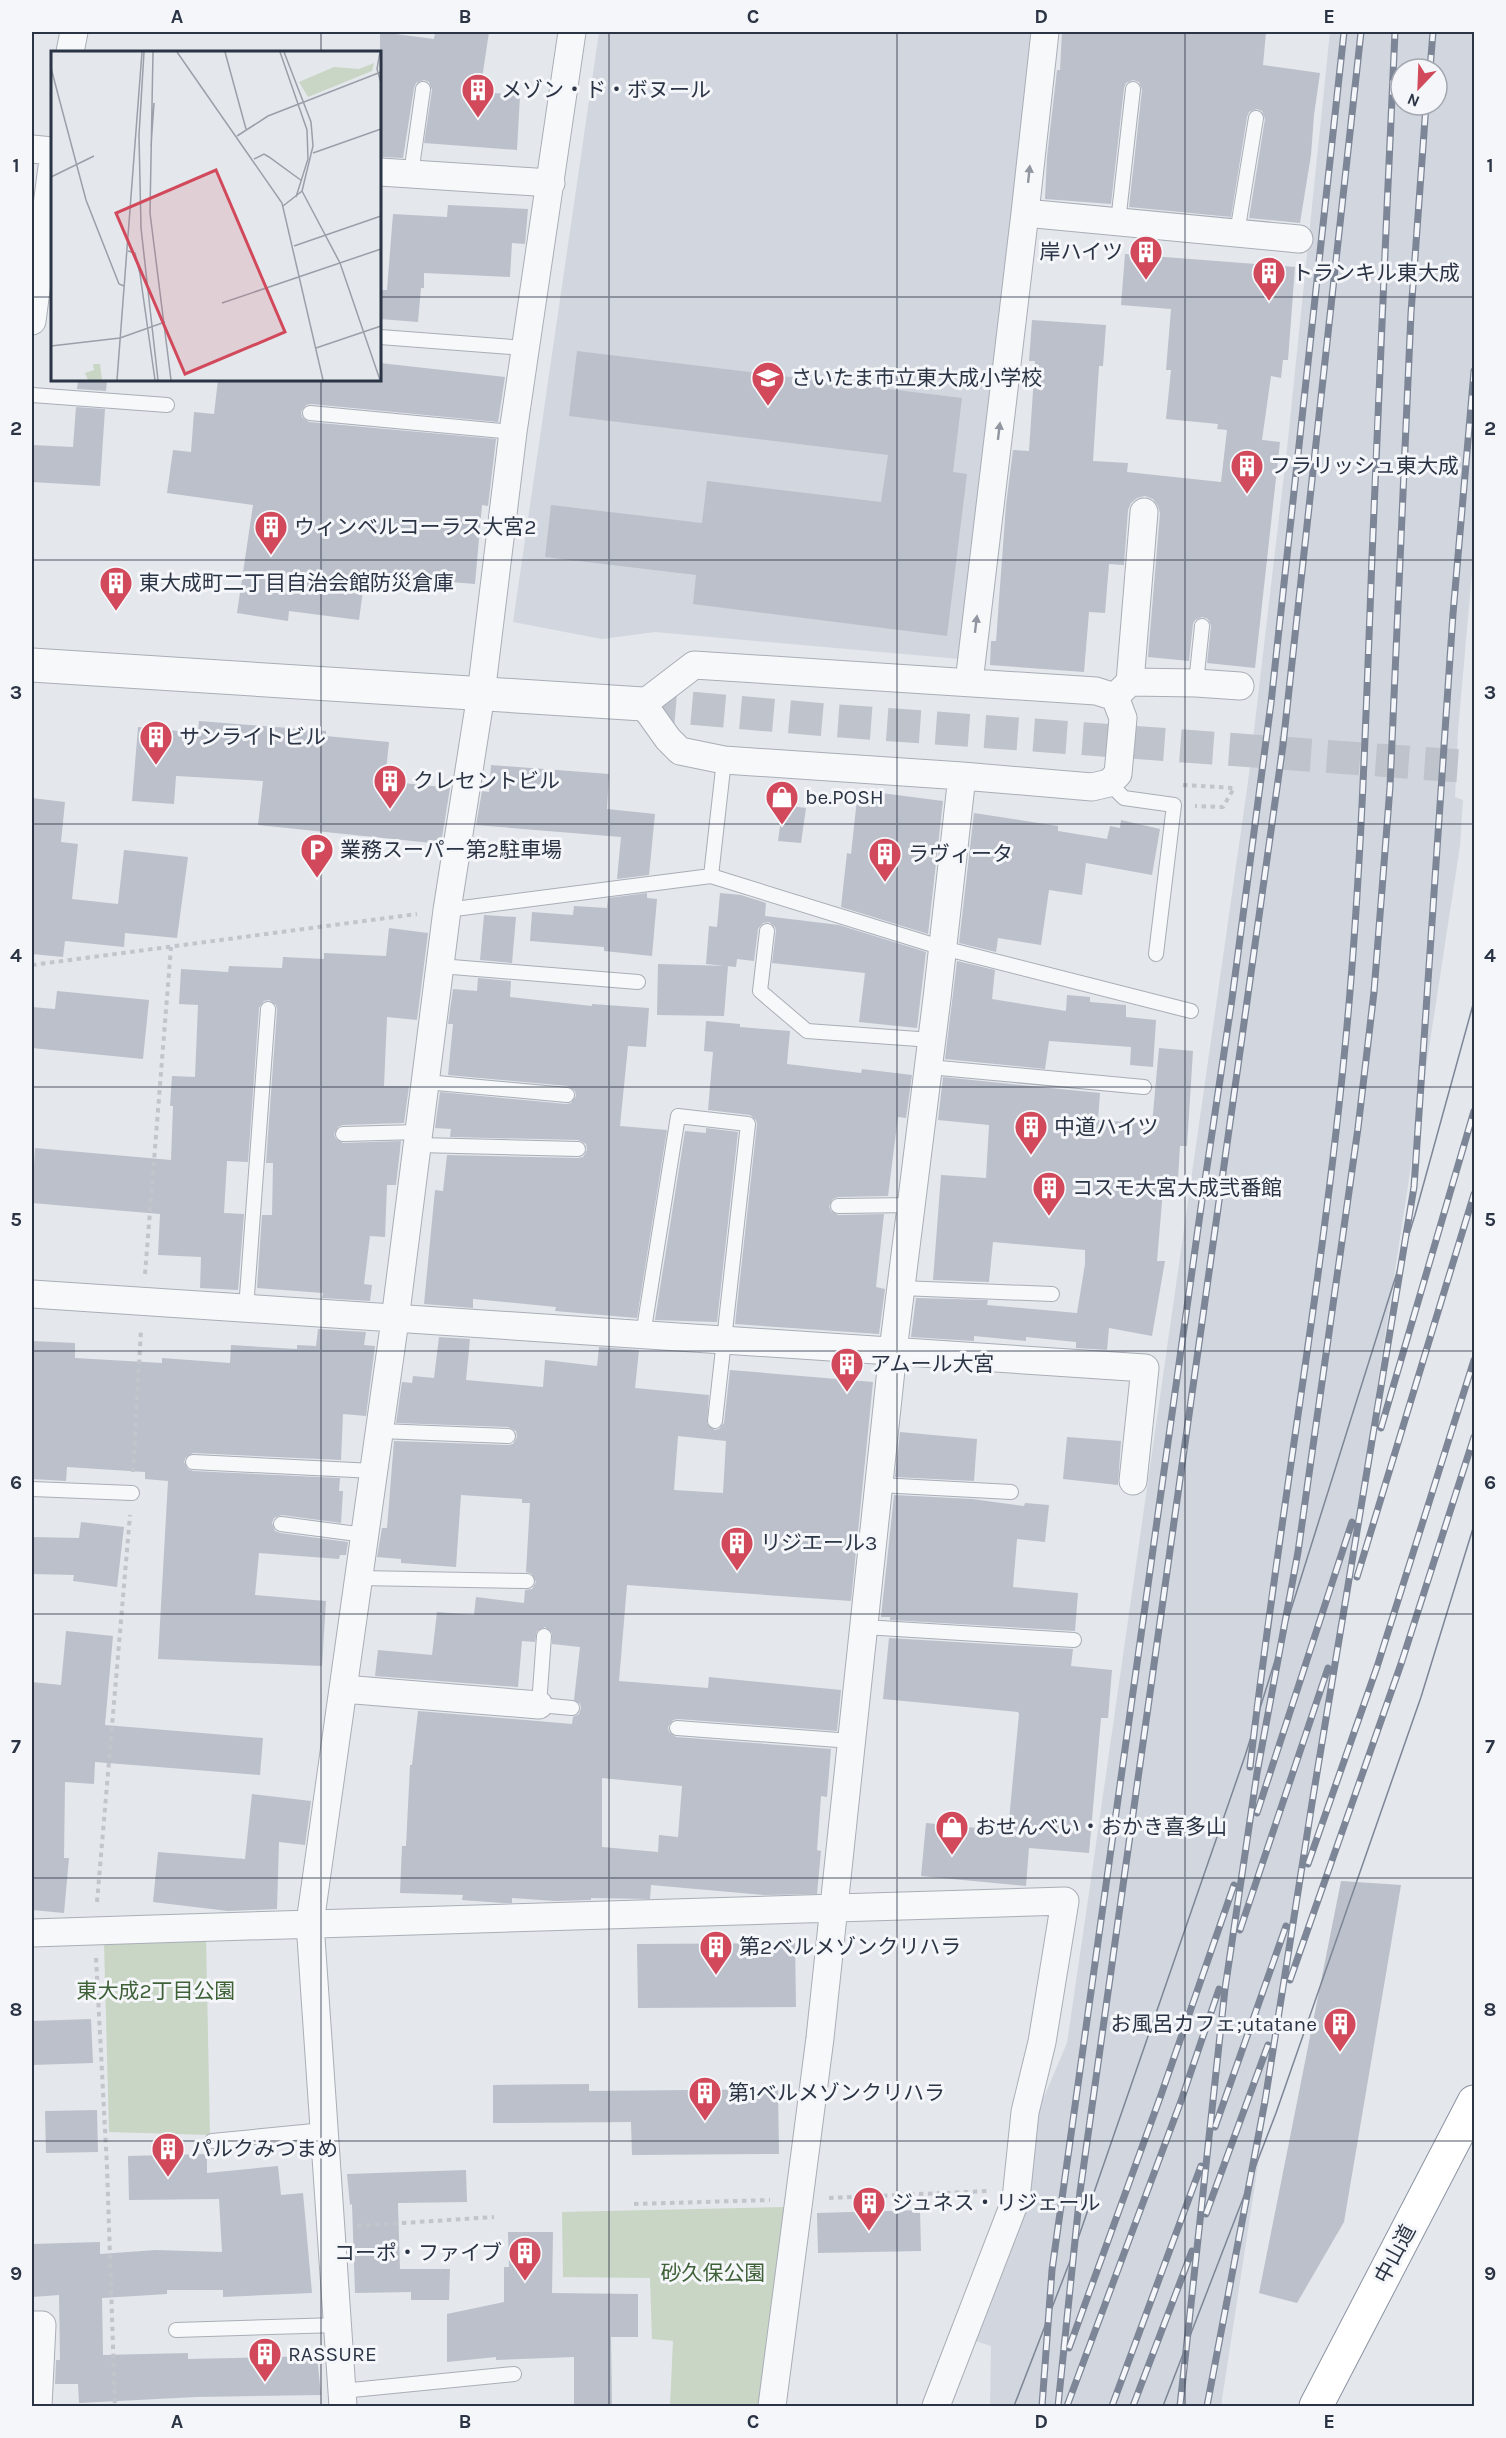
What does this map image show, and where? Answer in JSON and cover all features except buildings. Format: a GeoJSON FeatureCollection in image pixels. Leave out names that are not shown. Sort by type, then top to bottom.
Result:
{"type":"FeatureCollection","features":[{"type":"Feature","properties":{"kind":"highway","name":"中山道"},"geometry":{"type":"LineString","coordinates":[[1316,2406],[1474,2102]]}},
{"type":"Feature","properties":{"kind":"street"},"geometry":{"type":"LineString","coordinates":[[70,51],[74,32]]}},
{"type":"Feature","properties":{"kind":"street"},"geometry":{"type":"LineString","coordinates":[[343,2399],[310,1923],[380,1431],[447,910],[481,694],[513,432],[572,32]]}},
{"type":"Feature","properties":{"kind":"street"},"geometry":{"type":"LineString","coordinates":[[969,682],[1045,32]]}},
{"type":"Feature","properties":{"kind":"street"},"geometry":{"type":"LineString","coordinates":[[32,149],[51,151]]}},
{"type":"Feature","properties":{"kind":"street"},"geometry":{"type":"LineString","coordinates":[[381,172],[550,183]]}},
{"type":"Feature","properties":{"kind":"street"},"geometry":{"type":"LineString","coordinates":[[32,321],[51,175]]}},
{"type":"Feature","properties":{"kind":"street"},"geometry":{"type":"LineString","coordinates":[[1025,213],[1299,239]]}},
{"type":"Feature","properties":{"kind":"street"},"geometry":{"type":"LineString","coordinates":[[643,704],[680,752],[724,760],[962,776],[1092,788],[1109,783],[1118,774],[1123,718],[1122,690],[1144,512]]}},
{"type":"Feature","properties":{"kind":"street"},"geometry":{"type":"LineString","coordinates":[[32,665],[643,704],[694,665],[1096,692],[1196,683],[1240,686]]}},
{"type":"Feature","properties":{"kind":"street"},"geometry":{"type":"LineString","coordinates":[[772,2406],[820,2038],[893,1351],[929,1067],[962,776]]}},
{"type":"Feature","properties":{"kind":"street"},"geometry":{"type":"LineString","coordinates":[[32,1294],[395,1320],[1145,1368],[1133,1481]]}},
{"type":"Feature","properties":{"kind":"street"},"geometry":{"type":"LineString","coordinates":[[343,1689],[539,1705]]}},
{"type":"Feature","properties":{"kind":"street"},"geometry":{"type":"LineString","coordinates":[[32,1933],[310,1923],[834,1910],[1065,1900],[1042,2042],[1024,2112],[1016,2199],[936,2406]]}},
{"type":"Feature","properties":{"kind":"street"},"geometry":{"type":"LineString","coordinates":[[32,2325],[42,2325],[38,2406]]}},
{"type":"Feature","properties":{"kind":"lane"},"geometry":{"type":"LineString","coordinates":[[1118,222],[1133,88]]}},
{"type":"Feature","properties":{"kind":"lane"},"geometry":{"type":"LineString","coordinates":[[411,174],[423,89]]}},
{"type":"Feature","properties":{"kind":"lane"},"geometry":{"type":"LineString","coordinates":[[1238,233],[1256,118]]}},
{"type":"Feature","properties":{"kind":"lane"},"geometry":{"type":"LineString","coordinates":[[381,337],[525,348]]}},
{"type":"Feature","properties":{"kind":"lane"},"geometry":{"type":"LineString","coordinates":[[32,395],[167,405]]}},
{"type":"Feature","properties":{"kind":"lane"},"geometry":{"type":"LineString","coordinates":[[310,413],[513,432]]}},
{"type":"Feature","properties":{"kind":"lane"},"geometry":{"type":"LineString","coordinates":[[1196,683],[1202,626]]}},
{"type":"Feature","properties":{"kind":"lane"},"geometry":{"type":"LineString","coordinates":[[711,876],[724,760]]}},
{"type":"Feature","properties":{"kind":"lane"},"geometry":{"type":"LineString","coordinates":[[1109,783],[1124,798],[1174,805],[1156,954]]}},
{"type":"Feature","properties":{"kind":"lane"},"geometry":{"type":"LineString","coordinates":[[447,910],[711,876],[943,948],[1191,1011]]}},
{"type":"Feature","properties":{"kind":"lane"},"geometry":{"type":"LineString","coordinates":[[766,932],[760,991],[807,1031],[932,1040]]}},
{"type":"Feature","properties":{"kind":"lane"},"geometry":{"type":"LineString","coordinates":[[440,966],[638,982]]}},
{"type":"Feature","properties":{"kind":"lane"},"geometry":{"type":"LineString","coordinates":[[246,1309],[268,1009]]}},
{"type":"Feature","properties":{"kind":"lane"},"geometry":{"type":"LineString","coordinates":[[929,1067],[1144,1087]]}},
{"type":"Feature","properties":{"kind":"lane"},"geometry":{"type":"LineString","coordinates":[[426,1082],[567,1095]]}},
{"type":"Feature","properties":{"kind":"lane"},"geometry":{"type":"LineString","coordinates":[[643,1335],[678,1116],[748,1124],[715,1422]]}},
{"type":"Feature","properties":{"kind":"lane"},"geometry":{"type":"LineString","coordinates":[[343,1134],[578,1149]]}},
{"type":"Feature","properties":{"kind":"lane"},"geometry":{"type":"LineString","coordinates":[[838,1206],[911,1205]]}},
{"type":"Feature","properties":{"kind":"lane"},"geometry":{"type":"LineString","coordinates":[[901,1288],[1052,1294]]}},
{"type":"Feature","properties":{"kind":"lane"},"geometry":{"type":"LineString","coordinates":[[380,1431],[508,1436]]}},
{"type":"Feature","properties":{"kind":"lane"},"geometry":{"type":"LineString","coordinates":[[193,1462],[374,1471]]}},
{"type":"Feature","properties":{"kind":"lane"},"geometry":{"type":"LineString","coordinates":[[879,1485],[1011,1492]]}},
{"type":"Feature","properties":{"kind":"lane"},"geometry":{"type":"LineString","coordinates":[[32,1489],[132,1494]]}},
{"type":"Feature","properties":{"kind":"lane"},"geometry":{"type":"LineString","coordinates":[[281,1524],[364,1535]]}},
{"type":"Feature","properties":{"kind":"lane"},"geometry":{"type":"LineString","coordinates":[[359,1578],[527,1581]]}},
{"type":"Feature","properties":{"kind":"lane"},"geometry":{"type":"LineString","coordinates":[[864,1627],[1074,1640]]}},
{"type":"Feature","properties":{"kind":"lane"},"geometry":{"type":"LineString","coordinates":[[544,1636],[539,1705],[572,1708]]}},
{"type":"Feature","properties":{"kind":"lane"},"geometry":{"type":"LineString","coordinates":[[677,1728],[851,1741]]}},
{"type":"Feature","properties":{"kind":"lane"},"geometry":{"type":"LineString","coordinates":[[212,2141],[324,2130]]}},
{"type":"Feature","properties":{"kind":"lane"},"geometry":{"type":"LineString","coordinates":[[176,2330],[338,2325]]}},
{"type":"Feature","properties":{"kind":"lane"},"geometry":{"type":"LineString","coordinates":[[343,2399],[514,2374]]}},
{"type":"Feature","properties":{"kind":"path"},"geometry":{"type":"LineString","coordinates":[[1174,805],[1223,807],[1234,788],[1222,787]]}},
{"type":"Feature","properties":{"kind":"path"},"geometry":{"type":"LineString","coordinates":[[32,965],[447,910]]}},
{"type":"Feature","properties":{"kind":"path"},"geometry":{"type":"LineString","coordinates":[[115,2406],[107,2167],[95,1931],[132,1494],[143,1301],[171,947]]}},
{"type":"Feature","properties":{"kind":"path"},"geometry":{"type":"LineString","coordinates":[[330,2228],[494,2217]]}},
{"type":"Feature","properties":{"kind":"shaded area","name":"さいたま市立東大成小学校"},"geometry":{"type":"Polygon","coordinates":[[[599,32],[1037,32],[960,659],[655,632],[602,639],[513,622],[599,32]]]}},
{"type":"Feature","properties":{"kind":"shaded area"},"geometry":{"type":"Polygon","coordinates":[[[1330,32],[1474,32],[1474,550],[1458,731],[1455,797],[1463,800],[1460,846],[1221,2406],[990,2406],[991,2346],[975,2341],[1038,2111],[1067,2043],[1248,782],[1287,449],[1330,32]]]}},
{"type":"Feature","properties":{"kind":"green space","name":"東大成2丁目公園"},"geometry":{"type":"Polygon","coordinates":[[[206,1936],[210,2135],[109,2132],[104,1942],[206,1936]]]}},
{"type":"Feature","properties":{"kind":"green space","name":"砂久保公園"},"geometry":{"type":"Polygon","coordinates":[[[784,2207],[761,2406],[670,2406],[673,2341],[652,2339],[650,2278],[563,2277],[562,2212],[784,2207]]]}},
{"type":"Feature","properties":{"kind":"tunnel"},"geometry":{"type":"LineString","coordinates":[[643,704],[826,720],[1474,767]]}},
{"type":"Feature","properties":{"kind":"tram line"},"geometry":{"type":"LineString","coordinates":[[1014,2406],[1072,2256],[1245,1756],[1415,1215],[1474,1001]]}},
{"type":"Feature","properties":{"kind":"tram line"},"geometry":{"type":"LineString","coordinates":[[1163,2406],[1276,2113],[1421,1697],[1474,1525]]}},
{"type":"Feature","properties":{"kind":"railway"},"geometry":{"type":"LineString","coordinates":[[1042,2406],[1052,2270],[1232,999],[1271,703],[1344,32]]}},
{"type":"Feature","properties":{"kind":"railway"},"geometry":{"type":"LineString","coordinates":[[1058,2406],[1080,2192],[1283,745],[1361,32]]}},
{"type":"Feature","properties":{"kind":"railway"},"geometry":{"type":"LineString","coordinates":[[1250,1767],[1325,1220],[1346,1037],[1356,917],[1362,797],[1395,32]]}},
{"type":"Feature","properties":{"kind":"railway"},"geometry":{"type":"LineString","coordinates":[[1431,57],[1433,32]]}},
{"type":"Feature","properties":{"kind":"railway"},"geometry":{"type":"LineString","coordinates":[[1180,2406],[1225,1989],[1257,1773],[1298,1552],[1358,1128],[1374,992],[1390,787],[1411,313],[1425,117]]}},
{"type":"Feature","properties":{"kind":"railway"},"geometry":{"type":"LineString","coordinates":[[1207,2406],[1265,2101],[1414,1187],[1453,614],[1474,371]]}},
{"type":"Feature","properties":{"kind":"railway"},"geometry":{"type":"LineString","coordinates":[[1381,1428],[1474,1111]]}},
{"type":"Feature","properties":{"kind":"railway"},"geometry":{"type":"LineString","coordinates":[[1357,1577],[1474,1194]]}},
{"type":"Feature","properties":{"kind":"railway"},"geometry":{"type":"LineString","coordinates":[[1308,1864],[1377,1667],[1474,1360]]}},
{"type":"Feature","properties":{"kind":"railway"},"geometry":{"type":"LineString","coordinates":[[1290,1980],[1402,1661],[1474,1437]]}},
{"type":"Feature","properties":{"kind":"railway"},"geometry":{"type":"LineString","coordinates":[[1257,1813],[1352,1522]]}},
{"type":"Feature","properties":{"kind":"railway"},"geometry":{"type":"LineString","coordinates":[[1240,1930],[1328,1668]]}},
{"type":"Feature","properties":{"kind":"railway"},"geometry":{"type":"LineString","coordinates":[[1069,2348],[1234,1885]]}},
{"type":"Feature","properties":{"kind":"railway"},"geometry":{"type":"LineString","coordinates":[[1215,2127],[1286,1926]]}},
{"type":"Feature","properties":{"kind":"railway"},"geometry":{"type":"LineString","coordinates":[[1067,2406],[1181,2101],[1219,1989]]}},
{"type":"Feature","properties":{"kind":"railway"},"geometry":{"type":"LineString","coordinates":[[1206,2214],[1268,2045]]}},
{"type":"Feature","properties":{"kind":"railway"},"geometry":{"type":"LineString","coordinates":[[1112,2406],[1201,2166]]}},
{"type":"Feature","properties":{"kind":"railway"},"geometry":{"type":"LineString","coordinates":[[1133,2406],[1192,2251]]}},
{"type":"Feature","properties":{"kind":"place","name":"メゾン・ド・ボヌール"},"geometry":{"type":"Point","coordinates":[478,119]}},
{"type":"Feature","properties":{"kind":"place","name":"岸ハイツ"},"geometry":{"type":"Point","coordinates":[1146,281]}},
{"type":"Feature","properties":{"kind":"place","name":"トランキル東大成"},"geometry":{"type":"Point","coordinates":[1269,302]}},
{"type":"Feature","properties":{"kind":"place","name":"さいたま市立東大成小学校"},"geometry":{"type":"Point","coordinates":[768,407]}},
{"type":"Feature","properties":{"kind":"place","name":"フラリッシュ東大成"},"geometry":{"type":"Point","coordinates":[1247,495]}},
{"type":"Feature","properties":{"kind":"place","name":"ウィンベルコーラス大宮2"},"geometry":{"type":"Point","coordinates":[271,556]}},
{"type":"Feature","properties":{"kind":"place","name":"東大成町二丁目自治会館防災倉庫"},"geometry":{"type":"Point","coordinates":[116,612]}},
{"type":"Feature","properties":{"kind":"place","name":"サンライトビル"},"geometry":{"type":"Point","coordinates":[156,766]}},
{"type":"Feature","properties":{"kind":"place","name":"クレセントビル"},"geometry":{"type":"Point","coordinates":[390,810]}},
{"type":"Feature","properties":{"kind":"place","name":"be.POSH"},"geometry":{"type":"Point","coordinates":[782,826]}},
{"type":"Feature","properties":{"kind":"place","name":"業務スーパー第2駐車場"},"geometry":{"type":"Point","coordinates":[317,879]}},
{"type":"Feature","properties":{"kind":"place","name":"ラヴィータ"},"geometry":{"type":"Point","coordinates":[885,883]}},
{"type":"Feature","properties":{"kind":"place","name":"中道ハイツ"},"geometry":{"type":"Point","coordinates":[1031,1156]}},
{"type":"Feature","properties":{"kind":"place","name":"コスモ大宮大成弐番館"},"geometry":{"type":"Point","coordinates":[1049,1217]}},
{"type":"Feature","properties":{"kind":"place","name":"アムール大宮"},"geometry":{"type":"Point","coordinates":[847,1393]}},
{"type":"Feature","properties":{"kind":"place","name":"リジエール3"},"geometry":{"type":"Point","coordinates":[737,1572]}},
{"type":"Feature","properties":{"kind":"place","name":"おせんべい・おかき喜多山"},"geometry":{"type":"Point","coordinates":[952,1856]}},
{"type":"Feature","properties":{"kind":"place","name":"第2ベルメゾンクリハラ"},"geometry":{"type":"Point","coordinates":[716,1976]}},
{"type":"Feature","properties":{"kind":"place","name":"お風呂カフェ;utatane"},"geometry":{"type":"Point","coordinates":[1340,2053]}},
{"type":"Feature","properties":{"kind":"place","name":"第1ベルメゾンクリハラ"},"geometry":{"type":"Point","coordinates":[705,2122]}},
{"type":"Feature","properties":{"kind":"place","name":"パルクみつまめ"},"geometry":{"type":"Point","coordinates":[168,2178]}},
{"type":"Feature","properties":{"kind":"place","name":"ジュネス・リジェール"},"geometry":{"type":"Point","coordinates":[869,2232]}},
{"type":"Feature","properties":{"kind":"place","name":"コーポ・ファイブ"},"geometry":{"type":"Point","coordinates":[525,2282]}},
{"type":"Feature","properties":{"kind":"place","name":"RASSURE"},"geometry":{"type":"Point","coordinates":[265,2383]}}]}
